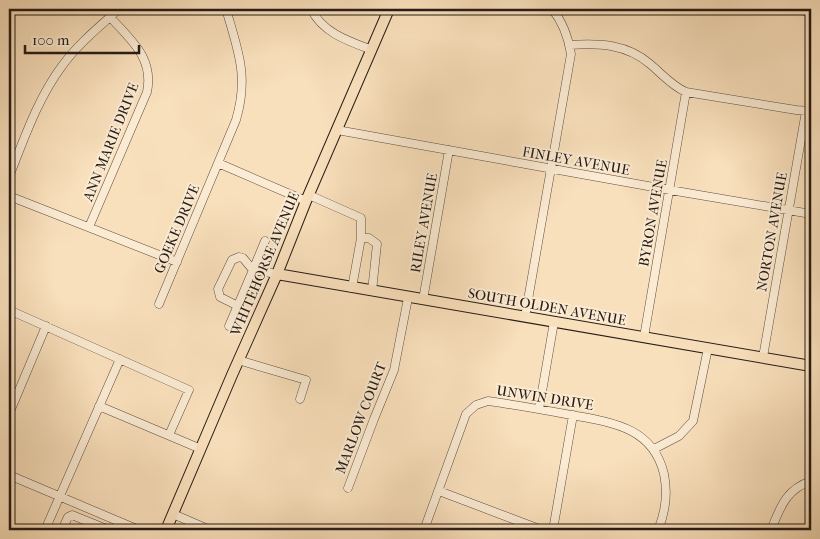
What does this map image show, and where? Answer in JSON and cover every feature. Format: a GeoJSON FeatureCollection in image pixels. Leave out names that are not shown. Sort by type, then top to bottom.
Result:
{"type":"FeatureCollection","features":[{"type":"Feature","properties":{"kind":"main road","name":"WHITEHORSE AVENUE"},"geometry":{"type":"LineString","coordinates":[[166,530],[389,9]]}},
{"type":"Feature","properties":{"kind":"main road","name":"SOUTH OLDEN AVENUE"},"geometry":{"type":"LineString","coordinates":[[277,274],[372,292],[811,366]]}},
{"type":"Feature","properties":{"kind":"street"},"geometry":{"type":"LineString","coordinates":[[9,177],[50,84],[73,52],[119,9]]}},
{"type":"Feature","properties":{"kind":"street","name":"GOEKE DRIVE"},"geometry":{"type":"LineString","coordinates":[[159,304],[236,120],[242,94],[243,79],[240,58],[226,9]]}},
{"type":"Feature","properties":{"kind":"street"},"geometry":{"type":"LineString","coordinates":[[311,9],[320,22],[333,33],[372,50]]}},
{"type":"Feature","properties":{"kind":"street"},"geometry":{"type":"LineString","coordinates":[[525,317],[570,63],[570,45],[563,25],[552,9]]}},
{"type":"Feature","properties":{"kind":"street"},"geometry":{"type":"LineString","coordinates":[[800,9],[811,14]]}},
{"type":"Feature","properties":{"kind":"street","name":"ANN MARIE DRIVE"},"geometry":{"type":"LineString","coordinates":[[89,227],[147,92],[149,82],[149,73],[142,55],[110,17]]}},
{"type":"Feature","properties":{"kind":"street"},"geometry":{"type":"LineString","coordinates":[[570,45],[598,44],[622,48],[637,54],[677,88],[686,92],[808,111]]}},
{"type":"Feature","properties":{"kind":"street","name":"BYRON AVENUE"},"geometry":{"type":"LineString","coordinates":[[644,337],[686,92]]}},
{"type":"Feature","properties":{"kind":"street","name":"NORTON AVENUE"},"geometry":{"type":"LineString","coordinates":[[763,357],[808,111]]}},
{"type":"Feature","properties":{"kind":"street","name":"FINLEY AVENUE"},"geometry":{"type":"LineString","coordinates":[[337,130],[811,214]]}},
{"type":"Feature","properties":{"kind":"street","name":"RILEY AVENUE"},"geometry":{"type":"LineString","coordinates":[[423,300],[449,150]]}},
{"type":"Feature","properties":{"kind":"street"},"geometry":{"type":"LineString","coordinates":[[218,163],[361,218],[361,238],[352,288]]}},
{"type":"Feature","properties":{"kind":"street"},"geometry":{"type":"LineString","coordinates":[[9,196],[177,262]]}},
{"type":"Feature","properties":{"kind":"street"},"geometry":{"type":"LineString","coordinates":[[361,238],[368,238],[376,244],[372,292]]}},
{"type":"Feature","properties":{"kind":"street"},"geometry":{"type":"LineString","coordinates":[[229,326],[265,240]]}},
{"type":"Feature","properties":{"kind":"street"},"geometry":{"type":"LineString","coordinates":[[238,306],[220,297],[218,289],[232,260],[243,258],[253,270],[277,274]]}},
{"type":"Feature","properties":{"kind":"street","name":"MARLOW COURT"},"geometry":{"type":"LineString","coordinates":[[348,488],[374,418],[393,375],[408,298]]}},
{"type":"Feature","properties":{"kind":"street"},"geometry":{"type":"LineString","coordinates":[[9,310],[189,390],[170,436]]}},
{"type":"Feature","properties":{"kind":"street"},"geometry":{"type":"LineString","coordinates":[[539,409],[554,322]]}},
{"type":"Feature","properties":{"kind":"street"},"geometry":{"type":"LineString","coordinates":[[9,414],[46,326]]}},
{"type":"Feature","properties":{"kind":"street"},"geometry":{"type":"LineString","coordinates":[[658,530],[665,510],[666,490],[663,470],[654,449],[679,436],[693,421],[708,348]]}},
{"type":"Feature","properties":{"kind":"street"},"geometry":{"type":"LineString","coordinates":[[45,530],[120,359]]}},
{"type":"Feature","properties":{"kind":"street"},"geometry":{"type":"LineString","coordinates":[[238,360],[306,380],[300,399]]}},
{"type":"Feature","properties":{"kind":"street","name":"UNWIN DRIVE"},"geometry":{"type":"LineString","coordinates":[[424,530],[466,414],[471,408],[481,403],[488,401],[606,421],[622,426],[654,449]]}},
{"type":"Feature","properties":{"kind":"street"},"geometry":{"type":"LineString","coordinates":[[99,406],[201,449]]}},
{"type":"Feature","properties":{"kind":"street"},"geometry":{"type":"LineString","coordinates":[[553,530],[573,415]]}},
{"type":"Feature","properties":{"kind":"street"},"geometry":{"type":"LineString","coordinates":[[9,474],[139,530]]}},
{"type":"Feature","properties":{"kind":"street"},"geometry":{"type":"LineString","coordinates":[[771,530],[782,502],[788,494],[811,481]]}},
{"type":"Feature","properties":{"kind":"street"},"geometry":{"type":"LineString","coordinates":[[439,491],[542,530]]}},
{"type":"Feature","properties":{"kind":"street"},"geometry":{"type":"LineString","coordinates":[[173,514],[210,530]]}},
{"type":"Feature","properties":{"kind":"street"},"geometry":{"type":"LineString","coordinates":[[62,530],[68,517],[72,515],[109,530],[118,521]]}}]}
